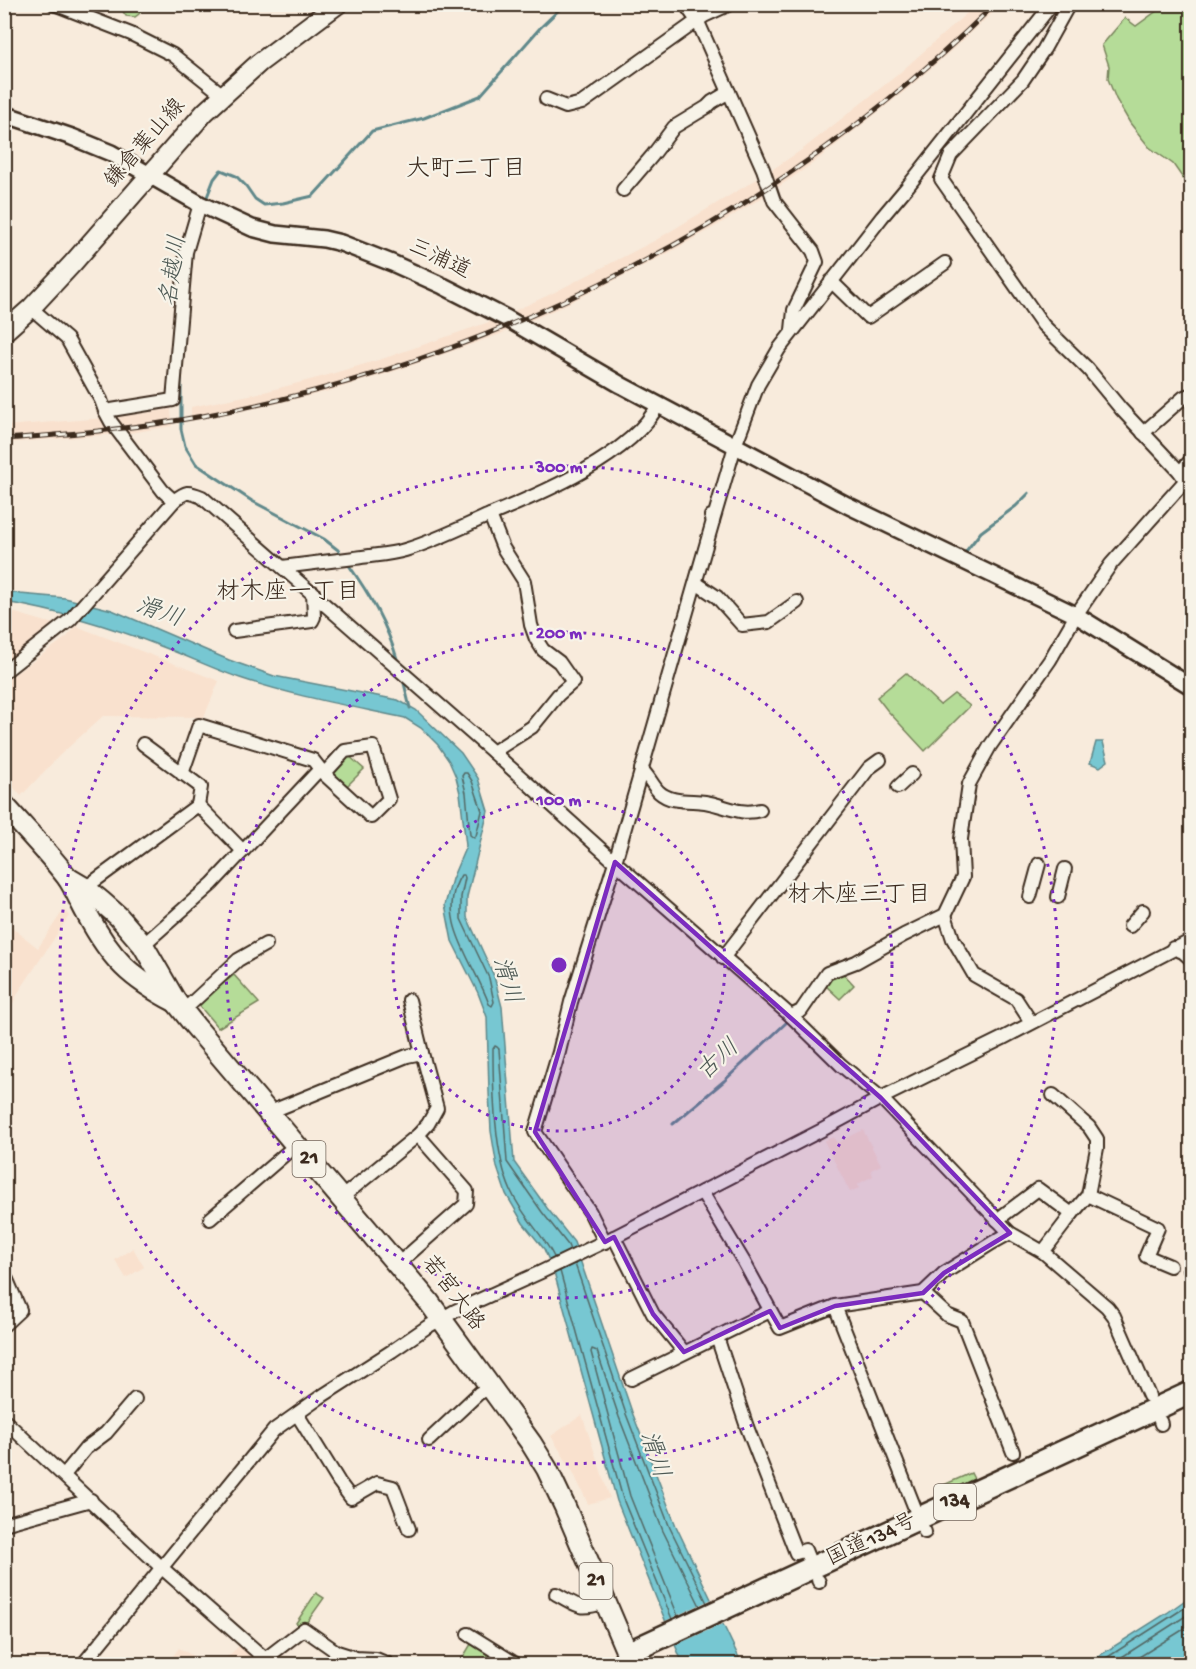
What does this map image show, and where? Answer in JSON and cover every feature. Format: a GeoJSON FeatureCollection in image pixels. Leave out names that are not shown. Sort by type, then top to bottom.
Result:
{"type":"FeatureCollection","features":[{"type":"Feature","properties":{"kind":"highway","name":"国道134号"},"geometry":{"type":"LineString","coordinates":[[625,1660],[636,1649],[1191,1392]]}},
{"type":"Feature","properties":{"kind":"main road","name":"鎌倉葉山線"},"geometry":{"type":"LineString","coordinates":[[4,332],[31,308],[93,241],[186,133],[223,95],[259,63],[338,4]]}},
{"type":"Feature","properties":{"kind":"main road","name":"若宮大路"},"geometry":{"type":"LineString","coordinates":[[4,805],[77,883],[118,916],[143,945],[179,1006],[442,1318],[547,1469],[575,1527],[625,1660]]}},
{"type":"Feature","properties":{"kind":"main road","name":"若宮大路"},"geometry":{"type":"LineString","coordinates":[[77,883],[104,944],[114,958],[128,972],[179,1006]]}},
{"type":"Feature","properties":{"kind":"street"},"geometry":{"type":"LineString","coordinates":[[54,4],[131,34],[173,55],[223,95]]}},
{"type":"Feature","properties":{"kind":"street"},"geometry":{"type":"LineString","coordinates":[[685,4],[698,22],[763,169],[774,201],[818,262],[794,310],[792,331]]}},
{"type":"Feature","properties":{"kind":"street"},"geometry":{"type":"LineString","coordinates":[[546,99],[566,107],[582,103],[704,16],[730,4]]}},
{"type":"Feature","properties":{"kind":"street"},"geometry":{"type":"LineString","coordinates":[[684,1352],[653,1314],[610,1239],[535,1132],[571,1002],[615,862],[696,583],[712,518],[735,446],[761,379],[792,331],[1052,4]]}},
{"type":"Feature","properties":{"kind":"street"},"geometry":{"type":"LineString","coordinates":[[1069,4],[1023,80],[951,155],[941,179],[1043,325],[1088,369],[1120,409],[1185,481]]}},
{"type":"Feature","properties":{"kind":"street"},"geometry":{"type":"LineString","coordinates":[[623,190],[674,127],[729,92]]}},
{"type":"Feature","properties":{"kind":"street","name":"三浦道"},"geometry":{"type":"LineString","coordinates":[[4,114],[111,153],[205,206],[252,228],[275,234],[341,243],[443,286],[506,318],[658,405],[847,506],[1076,615],[1191,687]]}},
{"type":"Feature","properties":{"kind":"street"},"geometry":{"type":"LineString","coordinates":[[105,411],[173,400],[186,252],[205,206]]}},
{"type":"Feature","properties":{"kind":"street"},"geometry":{"type":"LineString","coordinates":[[831,281],[868,317],[945,263]]}},
{"type":"Feature","properties":{"kind":"street"},"geometry":{"type":"LineString","coordinates":[[31,308],[67,339],[105,411],[143,465],[163,491],[174,501]]}},
{"type":"Feature","properties":{"kind":"street"},"geometry":{"type":"LineString","coordinates":[[1143,433],[1184,397],[1191,394]]}},
{"type":"Feature","properties":{"kind":"street"},"geometry":{"type":"LineString","coordinates":[[282,567],[403,550],[438,538],[520,503],[562,483],[608,455],[652,417],[658,405]]}},
{"type":"Feature","properties":{"kind":"street"},"geometry":{"type":"LineString","coordinates":[[795,1020],[827,973],[856,962],[945,915],[963,877],[961,839],[969,784],[990,746],[1050,660],[1076,615],[1111,564],[1185,481],[1191,459]]}},
{"type":"Feature","properties":{"kind":"street"},"geometry":{"type":"LineString","coordinates":[[4,672],[70,620],[174,501],[187,492],[202,497],[313,592],[795,1020],[841,1065],[881,1098],[1010,1233],[1042,1252],[1107,1307],[1114,1316],[1149,1396]]}},
{"type":"Feature","properties":{"kind":"street"},"geometry":{"type":"LineString","coordinates":[[490,515],[503,548],[524,581],[531,625],[536,639],[543,650],[559,662],[573,682],[558,695],[532,727],[493,752]]}},
{"type":"Feature","properties":{"kind":"street"},"geometry":{"type":"LineString","coordinates":[[696,583],[717,597],[742,625],[769,622],[797,602]]}},
{"type":"Feature","properties":{"kind":"street"},"geometry":{"type":"LineString","coordinates":[[234,631],[312,621],[314,617],[313,592]]}},
{"type":"Feature","properties":{"kind":"street"},"geometry":{"type":"LineString","coordinates":[[143,945],[212,884],[322,772],[345,751],[373,747],[389,799],[371,817],[322,772],[313,760],[199,725],[182,774]]}},
{"type":"Feature","properties":{"kind":"street"},"geometry":{"type":"LineString","coordinates":[[77,883],[198,805],[201,787],[143,744]]}},
{"type":"Feature","properties":{"kind":"street"},"geometry":{"type":"LineString","coordinates":[[723,958],[869,768],[880,760]]}},
{"type":"Feature","properties":{"kind":"street"},"geometry":{"type":"LineString","coordinates":[[641,770],[651,779],[659,792],[667,796],[679,800],[705,802],[742,812],[760,810]]}},
{"type":"Feature","properties":{"kind":"street"},"geometry":{"type":"LineString","coordinates":[[898,788],[912,774]]}},
{"type":"Feature","properties":{"kind":"street"},"geometry":{"type":"LineString","coordinates":[[198,805],[243,851]]}},
{"type":"Feature","properties":{"kind":"street"},"geometry":{"type":"LineString","coordinates":[[1030,897],[1039,864]]}},
{"type":"Feature","properties":{"kind":"street"},"geometry":{"type":"LineString","coordinates":[[1058,897],[1065,869]]}},
{"type":"Feature","properties":{"kind":"street"},"geometry":{"type":"LineString","coordinates":[[1130,926],[1143,911]]}},
{"type":"Feature","properties":{"kind":"street"},"geometry":{"type":"LineString","coordinates":[[945,915],[953,939],[974,975],[1016,999],[1031,1022]]}},
{"type":"Feature","properties":{"kind":"street"},"geometry":{"type":"LineString","coordinates":[[83,1665],[274,1430],[319,1398],[442,1318],[610,1239],[1191,940]]}},
{"type":"Feature","properties":{"kind":"street"},"geometry":{"type":"LineString","coordinates":[[179,1006],[238,960],[266,944]]}},
{"type":"Feature","properties":{"kind":"street"},"geometry":{"type":"LineString","coordinates":[[1173,948],[1183,952],[1191,960]]}},
{"type":"Feature","properties":{"kind":"street"},"geometry":{"type":"LineString","coordinates":[[341,1198],[418,1134],[428,1124],[437,1108],[409,1000]]}},
{"type":"Feature","properties":{"kind":"street"},"geometry":{"type":"LineString","coordinates":[[270,1112],[407,1056],[422,1053]]}},
{"type":"Feature","properties":{"kind":"street"},"geometry":{"type":"LineString","coordinates":[[1042,1252],[1088,1195],[1097,1148],[1096,1139],[1089,1127],[1053,1095]]}},
{"type":"Feature","properties":{"kind":"street"},"geometry":{"type":"LineString","coordinates":[[398,1264],[466,1204],[467,1191],[418,1134]]}},
{"type":"Feature","properties":{"kind":"street"},"geometry":{"type":"LineString","coordinates":[[210,1219],[297,1144]]}},
{"type":"Feature","properties":{"kind":"street"},"geometry":{"type":"LineString","coordinates":[[996,1220],[1038,1189],[1072,1214]]}},
{"type":"Feature","properties":{"kind":"street"},"geometry":{"type":"LineString","coordinates":[[702,1192],[780,1328],[835,1306],[923,1293],[944,1273],[1010,1233]]}},
{"type":"Feature","properties":{"kind":"street"},"geometry":{"type":"LineString","coordinates":[[1088,1195],[1158,1228],[1146,1256],[1170,1266]]}},
{"type":"Feature","properties":{"kind":"street"},"geometry":{"type":"LineString","coordinates":[[4,1273],[20,1310],[4,1325]]}},
{"type":"Feature","properties":{"kind":"street"},"geometry":{"type":"LineString","coordinates":[[923,1293],[947,1315],[962,1321],[1013,1452]]}},
{"type":"Feature","properties":{"kind":"street"},"geometry":{"type":"LineString","coordinates":[[835,1306],[916,1511]]}},
{"type":"Feature","properties":{"kind":"street"},"geometry":{"type":"LineString","coordinates":[[631,1379],[771,1311]]}},
{"type":"Feature","properties":{"kind":"street"},"geometry":{"type":"LineString","coordinates":[[715,1338],[719,1343],[747,1427],[795,1553],[805,1550],[809,1560]]}},
{"type":"Feature","properties":{"kind":"street"},"geometry":{"type":"LineString","coordinates":[[429,1440],[479,1393],[491,1388]]}},
{"type":"Feature","properties":{"kind":"street"},"geometry":{"type":"LineString","coordinates":[[64,1475],[86,1448],[106,1433],[135,1399]]}},
{"type":"Feature","properties":{"kind":"street"},"geometry":{"type":"LineString","coordinates":[[297,1414],[351,1498],[377,1483],[393,1486],[409,1529]]}},
{"type":"Feature","properties":{"kind":"street"},"geometry":{"type":"LineString","coordinates":[[4,1420],[162,1568],[268,1662],[304,1629],[337,1652],[356,1658],[376,1659],[388,1665]]}},
{"type":"Feature","properties":{"kind":"street"},"geometry":{"type":"LineString","coordinates":[[4,1524],[91,1500]]}},
{"type":"Feature","properties":{"kind":"street"},"geometry":{"type":"LineString","coordinates":[[556,1594],[580,1607],[590,1607],[605,1602]]}},
{"type":"Feature","properties":{"kind":"street"},"geometry":{"type":"LineString","coordinates":[[468,1634],[516,1665]]}},
{"type":"Feature","properties":{"kind":"highlighted area"},"geometry":{"type":"Polygon","coordinates":[[[615,862],[881,1098],[1010,1233],[944,1273],[923,1293],[835,1306],[780,1328],[770,1311],[684,1352],[653,1314],[614,1237],[605,1242],[535,1132],[615,862]]]}},
{"type":"Feature","properties":{"kind":"shaded area"},"geometry":{"type":"Polygon","coordinates":[[[976,5],[1001,5],[906,90],[812,164],[718,225],[665,255],[559,308],[498,335],[447,353],[325,392],[191,421],[191,407],[321,377],[385,358],[492,321],[551,294],[656,240],[803,149],[896,76],[976,5]]]}},
{"type":"Feature","properties":{"kind":"shaded area"},"geometry":{"type":"Polygon","coordinates":[[[171,409],[172,426],[130,433],[5,443],[5,426],[116,417],[171,409]]]}},
{"type":"Feature","properties":{"kind":"shaded area"},"geometry":{"type":"Polygon","coordinates":[[[5,610],[57,625],[5,663],[5,610]]]}},
{"type":"Feature","properties":{"kind":"shaded area"},"geometry":{"type":"Polygon","coordinates":[[[76,626],[219,681],[204,717],[103,716],[59,756],[21,796],[5,777],[5,681],[67,637],[76,626]]]}},
{"type":"Feature","properties":{"kind":"shaded area"},"geometry":{"type":"Polygon","coordinates":[[[64,909],[69,916],[18,993],[5,1020],[5,922],[38,948],[64,909]]]}},
{"type":"Feature","properties":{"kind":"shaded area"},"geometry":{"type":"Polygon","coordinates":[[[863,1130],[881,1165],[871,1170],[873,1176],[858,1184],[859,1188],[850,1192],[824,1141],[833,1137],[837,1143],[863,1130]]]}},
{"type":"Feature","properties":{"kind":"shaded area"},"geometry":{"type":"Polygon","coordinates":[[[133,1248],[144,1267],[126,1278],[115,1260],[133,1248]]]}},
{"type":"Feature","properties":{"kind":"shaded area"},"geometry":{"type":"Polygon","coordinates":[[[582,1415],[610,1498],[588,1504],[573,1472],[551,1436],[582,1415]]]}},
{"type":"Feature","properties":{"kind":"shaded area"},"geometry":{"type":"Polygon","coordinates":[[[241,1644],[263,1664],[220,1664],[241,1644]]]}},
{"type":"Feature","properties":{"kind":"shaded area"},"geometry":{"type":"Polygon","coordinates":[[[179,1648],[207,1664],[167,1664],[179,1648]]]}},
{"type":"Feature","properties":{"kind":"green space"},"geometry":{"type":"Polygon","coordinates":[[[123,4],[144,5],[135,17],[126,16],[122,10],[123,4]]]}},
{"type":"Feature","properties":{"kind":"green space"},"geometry":{"type":"Polygon","coordinates":[[[1165,5],[1191,5],[1191,190],[1173,164],[1149,147],[1130,123],[1108,79],[1109,66],[1102,45],[1125,18],[1136,26],[1165,5]]]}},
{"type":"Feature","properties":{"kind":"green space"},"geometry":{"type":"Polygon","coordinates":[[[906,673],[940,705],[954,694],[970,706],[925,751],[877,697],[906,673]]]}},
{"type":"Feature","properties":{"kind":"green space"},"geometry":{"type":"Polygon","coordinates":[[[348,755],[364,769],[346,787],[331,771],[348,755]]]}},
{"type":"Feature","properties":{"kind":"green space"},"geometry":{"type":"Polygon","coordinates":[[[842,972],[854,985],[840,999],[825,985],[830,976],[842,972]]]}},
{"type":"Feature","properties":{"kind":"green space"},"geometry":{"type":"Polygon","coordinates":[[[234,975],[259,1003],[218,1028],[198,1004],[234,975]]]}},
{"type":"Feature","properties":{"kind":"green space"},"geometry":{"type":"Polygon","coordinates":[[[971,1473],[974,1479],[940,1495],[937,1488],[971,1473]]]}},
{"type":"Feature","properties":{"kind":"green space"},"geometry":{"type":"Polygon","coordinates":[[[316,1593],[324,1598],[307,1622],[300,1627],[296,1623],[316,1593]]]}},
{"type":"Feature","properties":{"kind":"green space"},"geometry":{"type":"Polygon","coordinates":[[[471,1644],[506,1664],[459,1664],[471,1644]]]}},
{"type":"Feature","properties":{"kind":"water"},"geometry":{"type":"Polygon","coordinates":[[[4,590],[20,594],[65,598],[112,610],[229,660],[274,676],[398,700],[416,710],[461,753],[478,778],[488,811],[467,897],[467,917],[494,976],[502,1007],[514,1162],[574,1242],[632,1412],[676,1526],[742,1664],[684,1664],[680,1657],[617,1501],[554,1272],[544,1249],[523,1223],[506,1194],[497,1167],[491,1131],[487,1017],[478,993],[452,941],[445,905],[452,879],[466,846],[460,793],[449,761],[438,745],[421,728],[405,718],[301,695],[240,678],[105,626],[5,602],[4,590]]]}},
{"type":"Feature","properties":{"kind":"water"},"geometry":{"type":"Polygon","coordinates":[[[1096,742],[1103,742],[1108,761],[1100,767],[1090,763],[1096,742]]]}},
{"type":"Feature","properties":{"kind":"water"},"geometry":{"type":"Polygon","coordinates":[[[1191,1596],[1191,1664],[1086,1664],[1167,1613],[1191,1596]]]}},
{"type":"Feature","properties":{"kind":"pier"},"geometry":{"type":"Polygon","coordinates":[[[714,1598],[725,1623],[673,1646],[663,1622],[714,1598]]]}},
{"type":"Feature","properties":{"kind":"waterway","name":"名越川"},"geometry":{"type":"LineString","coordinates":[[205,202],[214,179],[221,170],[236,176],[255,199],[264,205],[313,196],[372,131],[424,118],[480,96],[540,28],[565,4]]}},
{"type":"Feature","properties":{"kind":"waterway","name":"名越川"},"geometry":{"type":"LineString","coordinates":[[190,266],[194,243]]}},
{"type":"Feature","properties":{"kind":"waterway","name":"名越川"},"geometry":{"type":"LineString","coordinates":[[181,372],[181,429],[185,446],[196,464],[252,501],[324,539],[342,556]]}},
{"type":"Feature","properties":{"kind":"waterway"},"geometry":{"type":"LineString","coordinates":[[963,555],[981,532],[1016,506],[1029,493]]}},
{"type":"Feature","properties":{"kind":"waterway","name":"名越川"},"geometry":{"type":"LineString","coordinates":[[348,564],[377,610],[398,662]]}},
{"type":"Feature","properties":{"kind":"waterway","name":"名越川"},"geometry":{"type":"LineString","coordinates":[[403,679],[410,708]]}},
{"type":"Feature","properties":{"kind":"waterway","name":"古川"},"geometry":{"type":"LineString","coordinates":[[673,1124],[724,1081],[787,1022]]}},
{"type":"Feature","properties":{"kind":"railway"},"geometry":{"type":"LineString","coordinates":[[4,439],[158,424],[318,390],[425,357],[530,316],[632,268],[730,212],[823,149],[912,80],[995,4]]}},
{"type":"Feature","properties":{"kind":"district","name":"大町二丁目"},"geometry":{"type":"Point","coordinates":[466,170]}},
{"type":"Feature","properties":{"kind":"district","name":"材木座一丁目"},"geometry":{"type":"Point","coordinates":[288,593]}},
{"type":"Feature","properties":{"kind":"district","name":"材木座三丁目"},"geometry":{"type":"Point","coordinates":[859,896]}},
{"type":"Feature","properties":{"kind":"water label","name":"滑川"},"geometry":{"type":"Point","coordinates":[159,614]}},
{"type":"Feature","properties":{"kind":"water label","name":"滑川"},"geometry":{"type":"Point","coordinates":[505,981]}},
{"type":"Feature","properties":{"kind":"water label","name":"滑川"},"geometry":{"type":"Point","coordinates":[653,1455]}}]}
